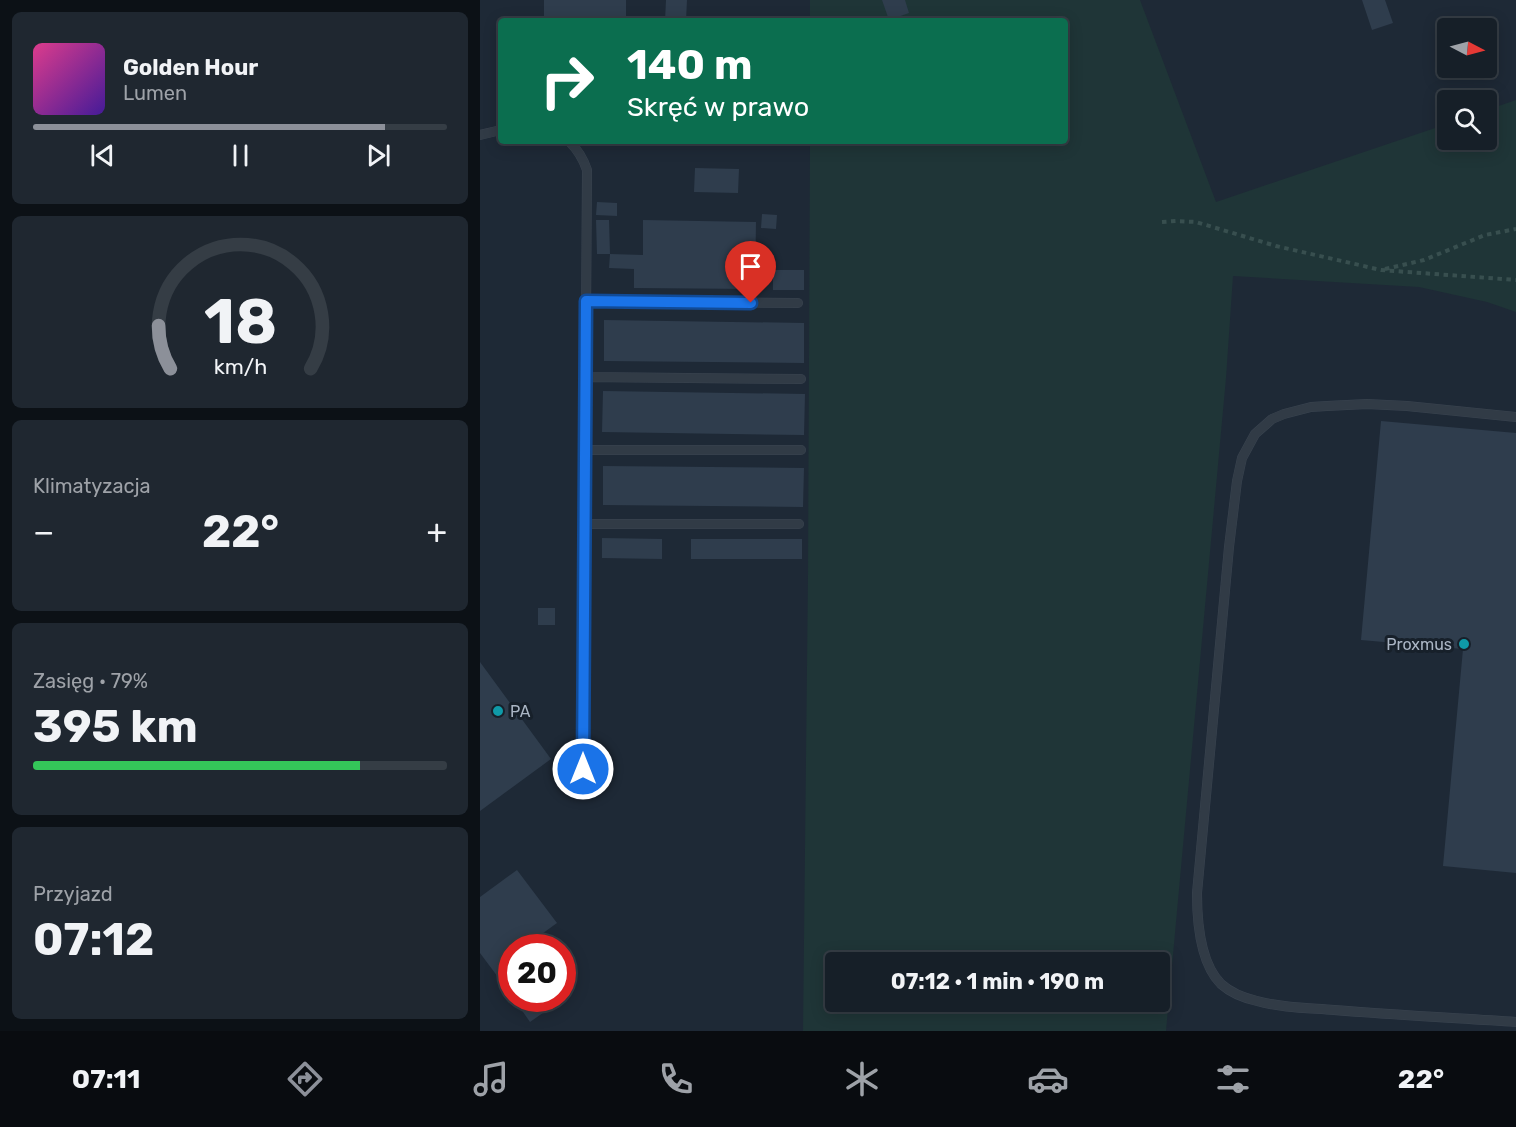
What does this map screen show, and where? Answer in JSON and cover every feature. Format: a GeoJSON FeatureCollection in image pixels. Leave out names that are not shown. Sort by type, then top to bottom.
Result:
{"type":"FeatureCollection","features":[{"type":"Feature","properties":{"kind":"lane"},"geometry":{"type":"LineString","coordinates":[[480,135],[498,131]]}},
{"type":"Feature","properties":{"kind":"lane"},"geometry":{"type":"LineString","coordinates":[[572,144],[587,170],[583,769]]}},
{"type":"Feature","properties":{"kind":"lane"},"geometry":{"type":"LineString","coordinates":[[586,301],[798,303]]}},
{"type":"Feature","properties":{"kind":"lane"},"geometry":{"type":"LineString","coordinates":[[585,377],[801,379]]}},
{"type":"Feature","properties":{"kind":"lane"},"geometry":{"type":"LineString","coordinates":[[1516,417],[1367,404],[1311,407],[1272,419],[1254,434],[1242,458],[1228,559],[1197,913],[1203,948],[1215,977],[1227,989],[1248,999],[1274,1005],[1516,1022]]}},
{"type":"Feature","properties":{"kind":"lane"},"geometry":{"type":"LineString","coordinates":[[585,450],[801,450]]}},
{"type":"Feature","properties":{"kind":"lane"},"geometry":{"type":"LineString","coordinates":[[584,524],[799,524]]}},
{"type":"Feature","properties":{"kind":"path"},"geometry":{"type":"LineString","coordinates":[[1162,222],[1176,220],[1196,222],[1276,246],[1381,270],[1516,280]]}},
{"type":"Feature","properties":{"kind":"path"},"geometry":{"type":"LineString","coordinates":[[1381,270],[1424,260],[1485,236],[1516,229]]}},
{"type":"Feature","properties":{"kind":"green space"},"geometry":{"type":"Polygon","coordinates":[[[810,0],[1140,0],[1216,202],[1437,127],[1437,150],[1497,150],[1497,107],[1516,100],[1516,312],[1487,302],[1419,287],[1233,276],[1226,378],[1170,987],[1170,952],[825,952],[825,1012],[1168,1012],[1166,1031],[803,1031],[810,144],[1068,144],[1068,18],[810,18],[810,0]]]}},
{"type":"Feature","properties":{"kind":"building"},"geometry":{"type":"Polygon","coordinates":[[[544,0],[626,0],[626,18],[544,18],[544,0]]]}},
{"type":"Feature","properties":{"kind":"building"},"geometry":{"type":"Polygon","coordinates":[[[666,0],[687,0],[686,18],[665,18],[666,0]]]}},
{"type":"Feature","properties":{"kind":"building"},"geometry":{"type":"Polygon","coordinates":[[[882,0],[905,0],[909,13],[888,18],[882,0]]]}},
{"type":"Feature","properties":{"kind":"building"},"geometry":{"type":"Polygon","coordinates":[[[1362,0],[1385,0],[1393,23],[1372,30],[1362,0]]]}},
{"type":"Feature","properties":{"kind":"building"},"geometry":{"type":"Polygon","coordinates":[[[695,168],[739,169],[738,193],[694,192],[695,168]]]}},
{"type":"Feature","properties":{"kind":"building"},"geometry":{"type":"Polygon","coordinates":[[[597,202],[617,203],[617,216],[596,215],[597,202]]]}},
{"type":"Feature","properties":{"kind":"building"},"geometry":{"type":"Polygon","coordinates":[[[762,214],[777,215],[776,229],[761,228],[762,214]]]}},
{"type":"Feature","properties":{"kind":"building"},"geometry":{"type":"Polygon","coordinates":[[[596,220],[609,220],[610,254],[597,254],[596,220]]]}},
{"type":"Feature","properties":{"kind":"building"},"geometry":{"type":"Polygon","coordinates":[[[643,220],[756,222],[755,289],[634,288],[634,269],[609,268],[610,254],[643,255],[643,220]]]}},
{"type":"Feature","properties":{"kind":"building"},"geometry":{"type":"Polygon","coordinates":[[[773,270],[804,270],[804,290],[773,290],[773,270]]]}},
{"type":"Feature","properties":{"kind":"building"},"geometry":{"type":"Polygon","coordinates":[[[604,320],[804,323],[804,363],[604,361],[604,320]]]}},
{"type":"Feature","properties":{"kind":"building"},"geometry":{"type":"Polygon","coordinates":[[[603,391],[805,394],[804,435],[602,432],[603,391]]]}},
{"type":"Feature","properties":{"kind":"building","name":"Proxmus"},"geometry":{"type":"Polygon","coordinates":[[[1381,421],[1516,433],[1516,873],[1443,866],[1463,649],[1361,640],[1381,421]]]}},
{"type":"Feature","properties":{"kind":"building"},"geometry":{"type":"Polygon","coordinates":[[[603,466],[804,468],[803,507],[603,505],[603,466]]]}},
{"type":"Feature","properties":{"kind":"building"},"geometry":{"type":"Polygon","coordinates":[[[602,538],[662,539],[662,559],[602,558],[602,538]]]}},
{"type":"Feature","properties":{"kind":"building"},"geometry":{"type":"Polygon","coordinates":[[[691,539],[802,539],[802,559],[691,559],[691,539]]]}},
{"type":"Feature","properties":{"kind":"building"},"geometry":{"type":"Polygon","coordinates":[[[538,608],[555,608],[555,625],[538,625],[538,608]]]}},
{"type":"Feature","properties":{"kind":"building","name":"PA"},"geometry":{"type":"Polygon","coordinates":[[[480,662],[551,759],[480,811],[480,662]]]}},
{"type":"Feature","properties":{"kind":"building"},"geometry":{"type":"Polygon","coordinates":[[[517,870],[557,923],[542,934],[498,934],[498,977],[480,953],[480,897],[517,870]]]}},
{"type":"Feature","properties":{"kind":"building"},"geometry":{"type":"Polygon","coordinates":[[[523,1012],[544,1012],[530,1022],[523,1012]]]}},
{"type":"Feature","properties":{"kind":"place","name":"Proxmus"},"geometry":{"type":"Point","coordinates":[1464,644]}},
{"type":"Feature","properties":{"kind":"place","name":"PA"},"geometry":{"type":"Point","coordinates":[498,711]}},
{"type":"Feature","properties":{"kind":"route"},"geometry":{"type":"LineString","coordinates":[[583,769],[586,301],[751,303]]}}]}
